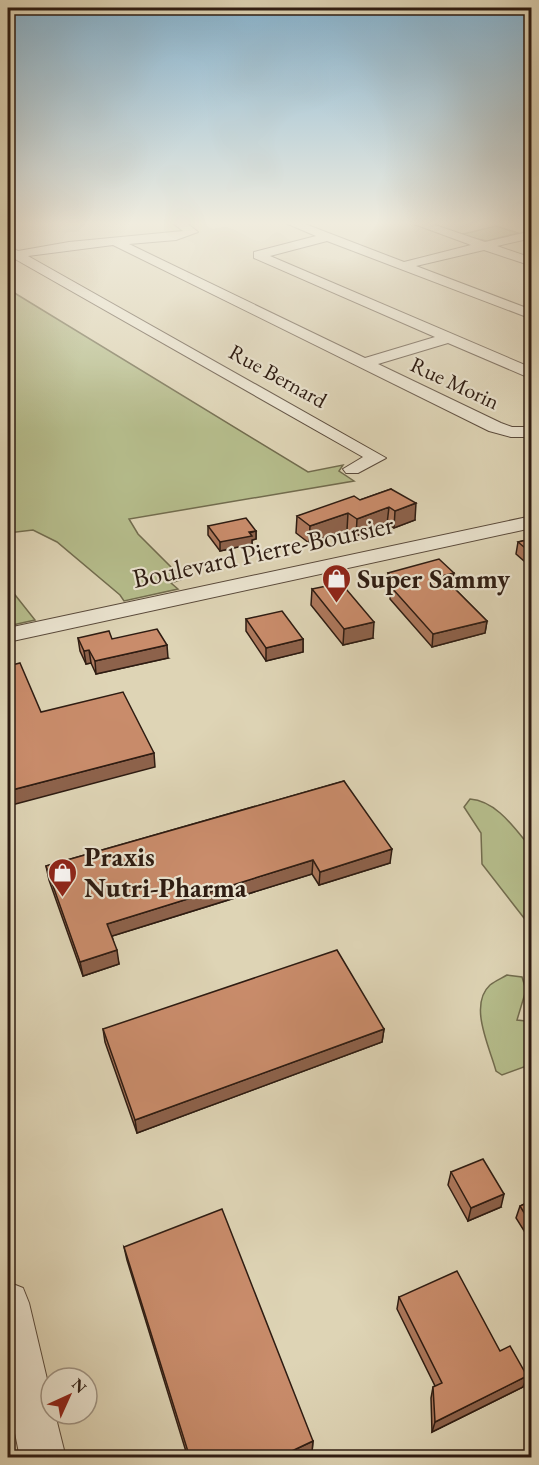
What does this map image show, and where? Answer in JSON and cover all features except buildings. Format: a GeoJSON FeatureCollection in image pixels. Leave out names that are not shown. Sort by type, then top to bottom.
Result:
{"type":"FeatureCollection","features":[{"type":"Feature","properties":{"kind":"street","name":"Rue Bernard"},"geometry":{"type":"LineString","coordinates":[[83,292],[377,458],[352,470]]}},
{"type":"Feature","properties":{"kind":"street","name":"Rue Morin"},"geometry":{"type":"LineString","coordinates":[[216,292],[501,430],[518,433],[531,432]]}},
{"type":"Feature","properties":{"kind":"street"},"geometry":{"type":"LineString","coordinates":[[344,292],[531,374]]}},
{"type":"Feature","properties":{"kind":"street"},"geometry":{"type":"LineString","coordinates":[[472,292],[531,315]]}},
{"type":"Feature","properties":{"kind":"street","name":"Rue Morin"},"geometry":{"type":"LineString","coordinates":[[362,364],[448,338]]}},
{"type":"Feature","properties":{"kind":"street","name":"Boulevard Pierre-Boursier"},"geometry":{"type":"LineString","coordinates":[[8,635],[531,522]]}},
{"type":"Feature","properties":{"kind":"street"},"geometry":{"type":"LineString","coordinates":[[8,1303],[43,1458]]}},
{"type":"Feature","properties":{"kind":"green space"},"geometry":{"type":"Polygon","coordinates":[[[8,292],[14,292],[308,472],[343,465],[339,471],[354,481],[129,519],[138,534],[183,579],[171,583],[178,589],[124,601],[120,595],[57,542],[33,530],[8,533],[8,292]]]}},
{"type":"Feature","properties":{"kind":"green space"},"geometry":{"type":"Polygon","coordinates":[[[8,586],[35,620],[8,626],[8,586]]]}},
{"type":"Feature","properties":{"kind":"green space"},"geometry":{"type":"Polygon","coordinates":[[[470,799],[480,801],[497,810],[531,848],[531,927],[482,864],[481,833],[464,807],[470,799]]]}},
{"type":"Feature","properties":{"kind":"green space"},"geometry":{"type":"Polygon","coordinates":[[[507,975],[522,977],[526,990],[517,1020],[526,1021],[531,1015],[532,1064],[502,1075],[496,1071],[482,1027],[481,1004],[484,993],[490,985],[507,975]]]}},
{"type":"Feature","properties":{"kind":"place","name":"Super Sammy"},"geometry":{"type":"Point","coordinates":[336,604]}},
{"type":"Feature","properties":{"kind":"place","name":"Praxis Nutri-Pharma"},"geometry":{"type":"Point","coordinates":[63,898]}}]}
